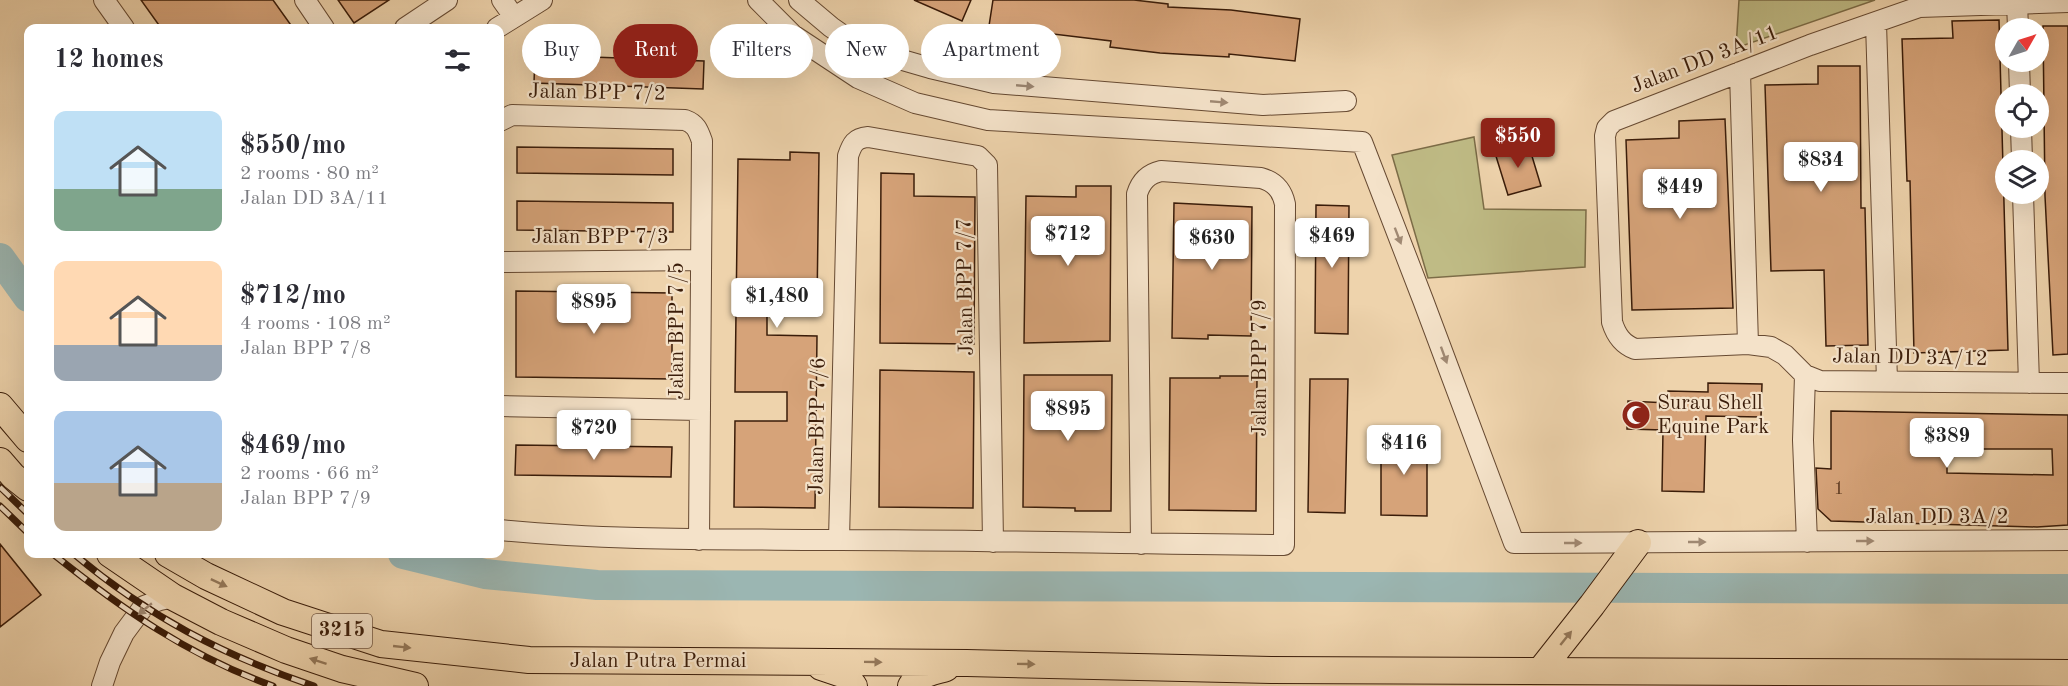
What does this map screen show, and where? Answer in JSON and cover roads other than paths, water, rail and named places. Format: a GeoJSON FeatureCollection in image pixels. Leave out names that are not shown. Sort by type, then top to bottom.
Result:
{"type":"FeatureCollection","features":[{"type":"Feature","properties":{"kind":"main road"},"geometry":{"type":"LineString","coordinates":[[0,406],[24,434]]}},
{"type":"Feature","properties":{"kind":"main road"},"geometry":{"type":"LineString","coordinates":[[0,461],[24,485]]}},
{"type":"Feature","properties":{"kind":"main road"},"geometry":{"type":"LineString","coordinates":[[1540,671],[1632,552]]}},
{"type":"Feature","properties":{"kind":"main road","name":"3215"},"geometry":{"type":"LineString","coordinates":[[116,558],[173,597],[221,622],[286,650],[342,669],[415,686]]}},
{"type":"Feature","properties":{"kind":"main road","name":"Jalan Putra Permai"},"geometry":{"type":"LineString","coordinates":[[175,558],[206,576],[283,612],[381,644],[529,660],[967,663],[1271,670],[2068,673]]}},
{"type":"Feature","properties":{"kind":"main road"},"geometry":{"type":"LineString","coordinates":[[794,661],[845,675],[854,686]]}},
{"type":"Feature","properties":{"kind":"main road"},"geometry":{"type":"LineString","coordinates":[[910,686],[925,674],[967,663]]}},
{"type":"Feature","properties":{"kind":"street"},"geometry":{"type":"LineString","coordinates":[[104,0],[121,24]]}},
{"type":"Feature","properties":{"kind":"street"},"geometry":{"type":"LineString","coordinates":[[305,0],[321,24]]}},
{"type":"Feature","properties":{"kind":"street"},"geometry":{"type":"LineString","coordinates":[[411,24],[447,0]]}},
{"type":"Feature","properties":{"kind":"street"},"geometry":{"type":"LineString","coordinates":[[502,0],[514,17]]}},
{"type":"Feature","properties":{"kind":"street"},"geometry":{"type":"LineString","coordinates":[[503,24],[542,0]]}},
{"type":"Feature","properties":{"kind":"street","name":"Jalan DD 3A/2"},"geometry":{"type":"LineString","coordinates":[[758,0],[793,34],[858,78],[915,103],[988,120],[1362,142],[1424,300],[1514,543],[1632,552],[1807,542],[2068,540]]}},
{"type":"Feature","properties":{"kind":"street"},"geometry":{"type":"LineString","coordinates":[[799,0],[861,48],[994,83],[1263,105],[1346,101]]}},
{"type":"Feature","properties":{"kind":"street","name":"Jalan DD 3A/11"},"geometry":{"type":"LineString","coordinates":[[1621,340],[1612,322],[1605,160],[1607,128],[1614,121],[1919,7],[2068,2]]}},
{"type":"Feature","properties":{"kind":"street"},"geometry":{"type":"LineString","coordinates":[[2017,3],[2018,18]]}},
{"type":"Feature","properties":{"kind":"street"},"geometry":{"type":"LineString","coordinates":[[1876,23],[1887,381]]}},
{"type":"Feature","properties":{"kind":"street"},"geometry":{"type":"LineString","coordinates":[[1740,72],[1748,344]]}},
{"type":"Feature","properties":{"kind":"street","name":"Jalan BPP 7/2"},"geometry":{"type":"LineString","coordinates":[[504,119],[512,115],[685,120],[694,124]]}},
{"type":"Feature","properties":{"kind":"street","name":"Jalan BPP 7/5"},"geometry":{"type":"LineString","coordinates":[[694,124],[702,141],[699,540]]}},
{"type":"Feature","properties":{"kind":"street","name":"Jalan BPP 7/7"},"geometry":{"type":"LineString","coordinates":[[859,138],[868,137],[978,156],[987,165],[993,542]]}},
{"type":"Feature","properties":{"kind":"street","name":"Jalan BPP 7/6"},"geometry":{"type":"LineString","coordinates":[[839,540],[848,156],[851,146],[859,138]]}},
{"type":"Feature","properties":{"kind":"street","name":"Jalan BPP 7/9"},"geometry":{"type":"LineString","coordinates":[[1161,171],[1270,180],[1278,187],[1285,204],[1284,545],[1141,544],[1137,194],[1144,179],[1152,173],[1161,171]]}},
{"type":"Feature","properties":{"kind":"street"},"geometry":{"type":"LineString","coordinates":[[2023,204],[2029,383]]}},
{"type":"Feature","properties":{"kind":"street","name":"Jalan BPP 7/3"},"geometry":{"type":"LineString","coordinates":[[504,262],[701,260]]}},
{"type":"Feature","properties":{"kind":"street","name":"Jalan DD 3A/12"},"geometry":{"type":"LineString","coordinates":[[1621,340],[1635,349],[1748,344],[1771,347],[1785,355],[1805,375],[1820,381],[2068,384]]}},
{"type":"Feature","properties":{"kind":"street"},"geometry":{"type":"LineString","coordinates":[[1805,375],[1803,440],[1807,542]]}},
{"type":"Feature","properties":{"kind":"street"},"geometry":{"type":"LineString","coordinates":[[504,406],[700,410]]}},
{"type":"Feature","properties":{"kind":"street"},"geometry":{"type":"LineString","coordinates":[[504,530],[699,540],[1141,544]]}},
{"type":"Feature","properties":{"kind":"street"},"geometry":{"type":"LineString","coordinates":[[102,686],[110,662],[124,633],[144,606],[173,597]]}},
{"type":"Feature","properties":{"kind":"waterway"},"geometry":{"type":"LineString","coordinates":[[0,258],[24,291]]}},
{"type":"Feature","properties":{"kind":"waterway"},"geometry":{"type":"LineString","coordinates":[[419,558],[485,574],[597,585],[2068,589]]}},
{"type":"Feature","properties":{"kind":"railway"},"geometry":{"type":"LineString","coordinates":[[0,487],[24,510]]}},
{"type":"Feature","properties":{"kind":"railway"},"geometry":{"type":"LineString","coordinates":[[0,506],[24,529]]}},
{"type":"Feature","properties":{"kind":"railway"},"geometry":{"type":"LineString","coordinates":[[58,558],[105,594],[185,646],[242,674],[273,686]]}},
{"type":"Feature","properties":{"kind":"railway"},"geometry":{"type":"LineString","coordinates":[[79,558],[130,596],[187,632],[248,661],[314,686]]}},
{"type":"Feature","properties":{"kind":"place","name":"Surau Shell Equine Park"},"geometry":{"type":"Point","coordinates":[1636,415]}}]}
